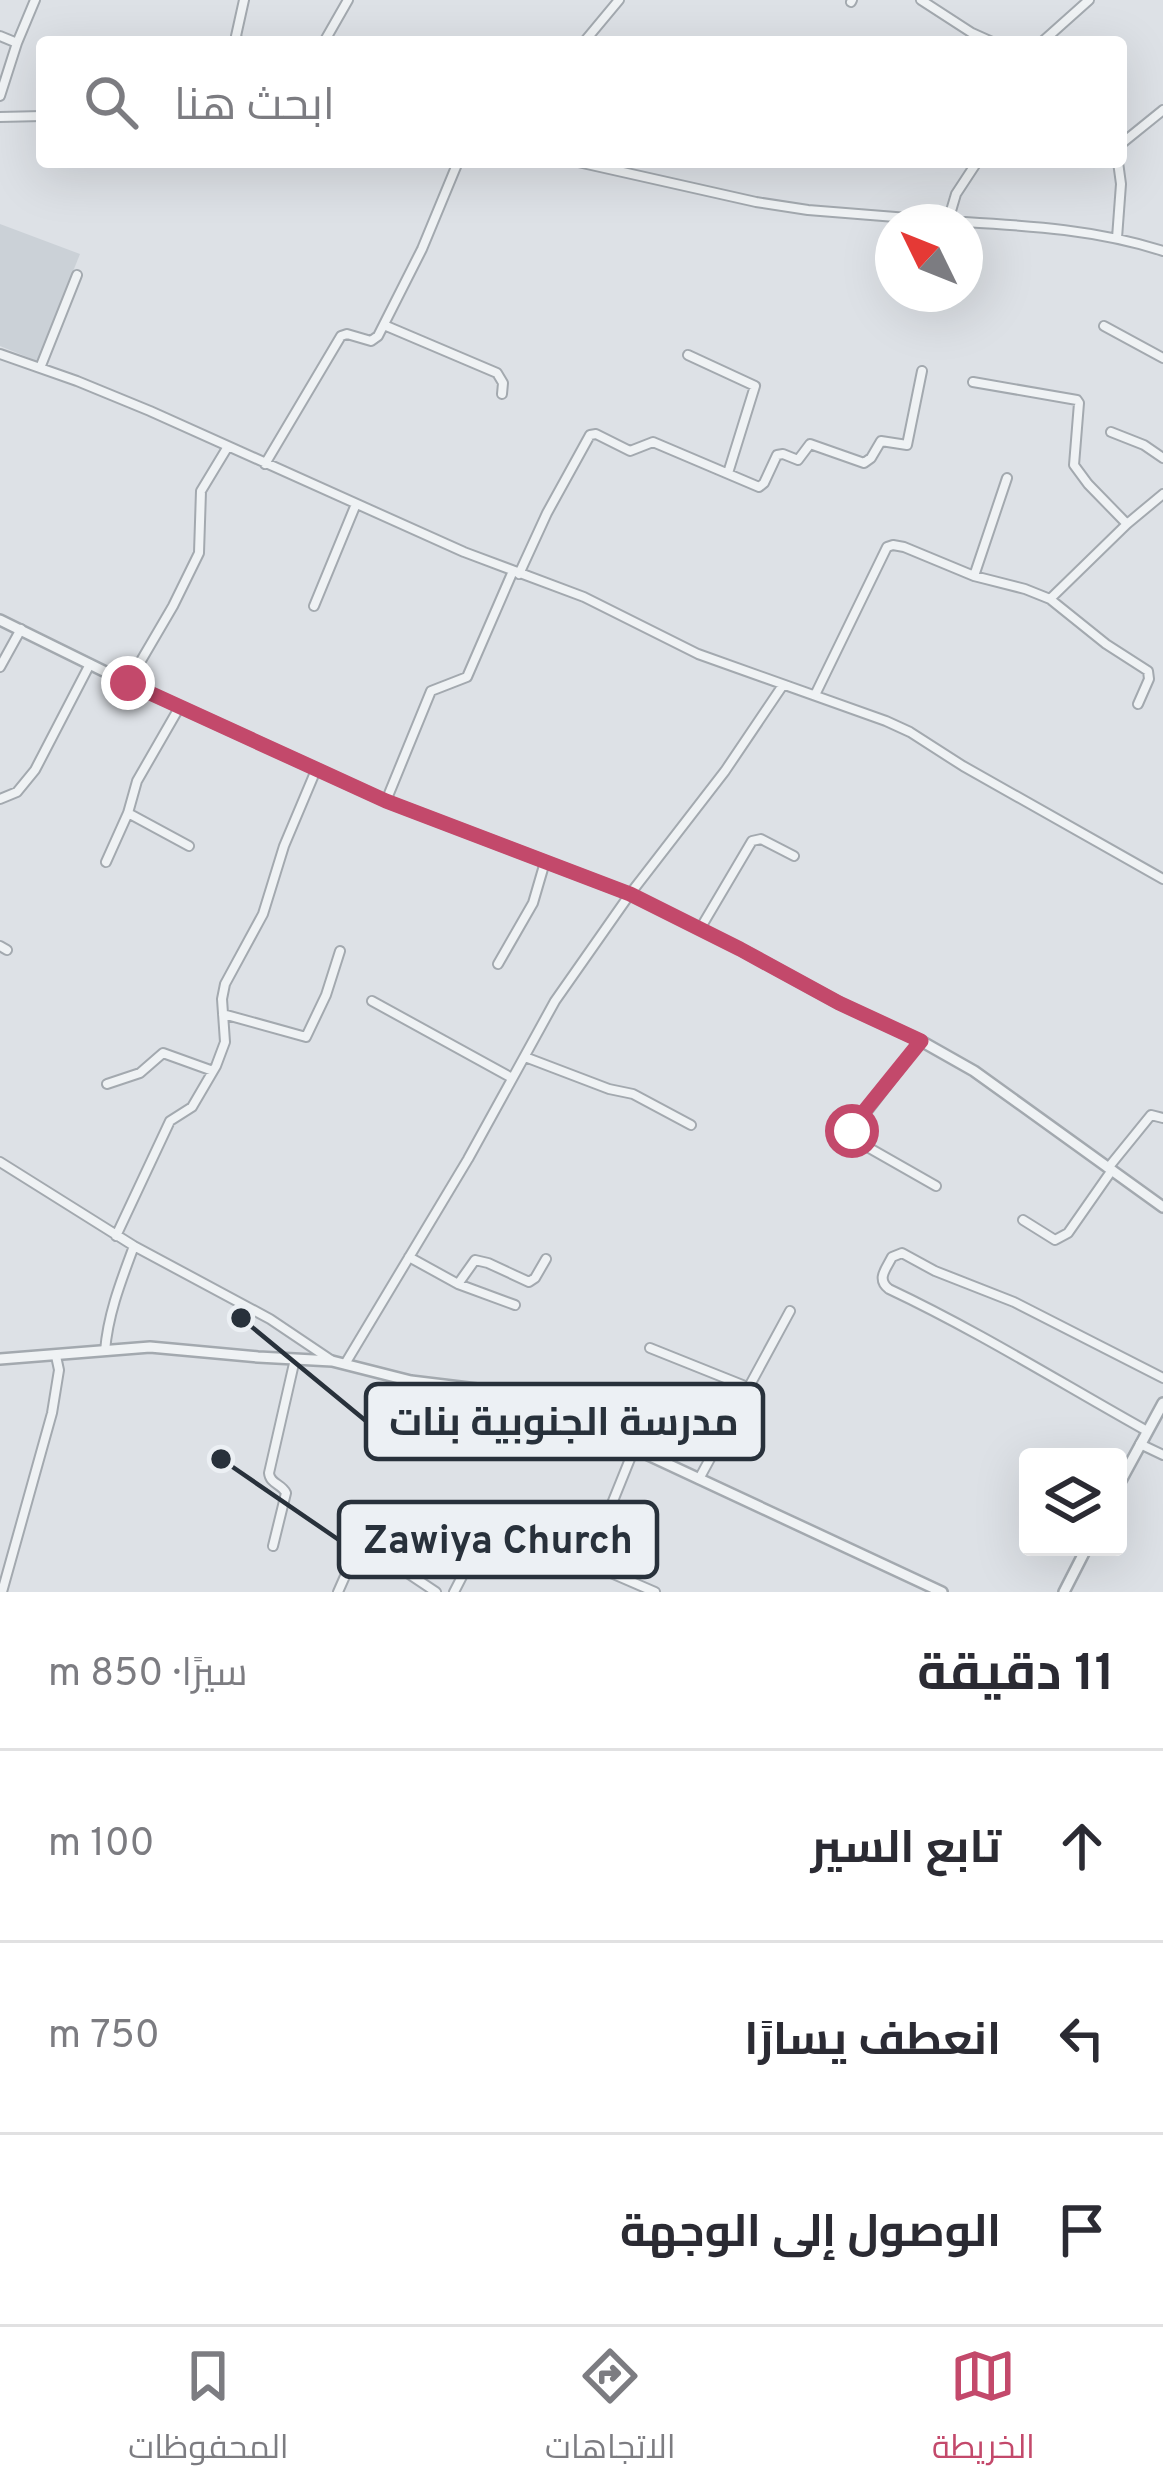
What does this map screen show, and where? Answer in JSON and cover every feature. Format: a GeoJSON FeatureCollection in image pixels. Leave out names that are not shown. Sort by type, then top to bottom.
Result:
{"type":"FeatureCollection","features":[{"type":"Feature","properties":{"kind":"street"},"geometry":{"type":"LineString","coordinates":[[0,96],[35,0]]}},
{"type":"Feature","properties":{"kind":"street"},"geometry":{"type":"LineString","coordinates":[[236,36],[244,0]]}},
{"type":"Feature","properties":{"kind":"street"},"geometry":{"type":"LineString","coordinates":[[327,36],[348,0]]}},
{"type":"Feature","properties":{"kind":"street"},"geometry":{"type":"LineString","coordinates":[[589,36],[619,0]]}},
{"type":"Feature","properties":{"kind":"street"},"geometry":{"type":"LineString","coordinates":[[921,0],[979,36]]}},
{"type":"Feature","properties":{"kind":"street"},"geometry":{"type":"LineString","coordinates":[[1049,36],[1089,0]]}},
{"type":"Feature","properties":{"kind":"street"},"geometry":{"type":"LineString","coordinates":[[0,36],[17,43]]}},
{"type":"Feature","properties":{"kind":"street"},"geometry":{"type":"LineString","coordinates":[[1127,139],[1163,110]]}},
{"type":"Feature","properties":{"kind":"street"},"geometry":{"type":"LineString","coordinates":[[0,117],[36,116]]}},
{"type":"Feature","properties":{"kind":"street"},"geometry":{"type":"LineString","coordinates":[[265,464],[341,336],[371,341],[378,336],[456,168]]}},
{"type":"Feature","properties":{"kind":"street"},"geometry":{"type":"LineString","coordinates":[[605,168],[756,202],[875,215]]}},
{"type":"Feature","properties":{"kind":"street"},"geometry":{"type":"LineString","coordinates":[[953,204],[973,168]]}},
{"type":"Feature","properties":{"kind":"street"},"geometry":{"type":"LineString","coordinates":[[1117,238],[1119,168]]}},
{"type":"Feature","properties":{"kind":"street"},"geometry":{"type":"LineString","coordinates":[[983,223],[1052,227],[1163,251]]}},
{"type":"Feature","properties":{"kind":"street"},"geometry":{"type":"LineString","coordinates":[[40,368],[77,274]]}},
{"type":"Feature","properties":{"kind":"street"},"geometry":{"type":"LineString","coordinates":[[384,325],[497,374],[503,383],[502,394]]}},
{"type":"Feature","properties":{"kind":"street"},"geometry":{"type":"LineString","coordinates":[[1104,326],[1163,358]]}},
{"type":"Feature","properties":{"kind":"street"},"geometry":{"type":"LineString","coordinates":[[0,354],[150,411],[516,573],[584,597],[698,654],[910,732],[1163,879]]}},
{"type":"Feature","properties":{"kind":"street"},"geometry":{"type":"LineString","coordinates":[[688,355],[755,386],[728,473]]}},
{"type":"Feature","properties":{"kind":"street"},"geometry":{"type":"LineString","coordinates":[[386,801],[430,692],[467,677],[590,435],[630,451],[653,442],[759,487],[777,455],[798,460],[810,444],[864,463],[881,441],[905,446],[922,371]]}},
{"type":"Feature","properties":{"kind":"street"},"geometry":{"type":"LineString","coordinates":[[973,382],[1077,400],[1074,465],[1127,524]]}},
{"type":"Feature","properties":{"kind":"street"},"geometry":{"type":"LineString","coordinates":[[1111,432],[1163,458]]}},
{"type":"Feature","properties":{"kind":"street"},"geometry":{"type":"LineString","coordinates":[[128,683],[199,553],[201,491],[227,448]]}},
{"type":"Feature","properties":{"kind":"street"},"geometry":{"type":"LineString","coordinates":[[974,576],[1006,478]]}},
{"type":"Feature","properties":{"kind":"street"},"geometry":{"type":"LineString","coordinates":[[1050,599],[1163,494]]}},
{"type":"Feature","properties":{"kind":"street"},"geometry":{"type":"LineString","coordinates":[[314,606],[356,504]]}},
{"type":"Feature","properties":{"kind":"street"},"geometry":{"type":"LineString","coordinates":[[815,694],[887,547],[904,547],[974,576],[1050,599],[1148,671],[1150,679],[1138,704]]}},
{"type":"Feature","properties":{"kind":"street"},"geometry":{"type":"LineString","coordinates":[[0,620],[386,801],[630,894],[700,929],[921,1041],[1008,1093],[1163,1207]]}},
{"type":"Feature","properties":{"kind":"street"},"geometry":{"type":"LineString","coordinates":[[0,667],[21,628]]}},
{"type":"Feature","properties":{"kind":"street"},"geometry":{"type":"LineString","coordinates":[[0,800],[17,792],[35,770],[90,664]]}},
{"type":"Feature","properties":{"kind":"street"},"geometry":{"type":"LineString","coordinates":[[345,1364],[555,1001],[783,685]]}},
{"type":"Feature","properties":{"kind":"street"},"geometry":{"type":"LineString","coordinates":[[106,862],[137,781],[179,707]]}},
{"type":"Feature","properties":{"kind":"street"},"geometry":{"type":"LineString","coordinates":[[116,1236],[170,1121],[192,1107],[213,1071],[225,1042],[222,999],[226,985],[262,914],[284,845],[316,770]]}},
{"type":"Feature","properties":{"kind":"street"},"geometry":{"type":"LineString","coordinates":[[128,813],[189,846]]}},
{"type":"Feature","properties":{"kind":"street"},"geometry":{"type":"LineString","coordinates":[[700,929],[752,841],[761,839],[794,856]]}},
{"type":"Feature","properties":{"kind":"street"},"geometry":{"type":"LineString","coordinates":[[498,964],[533,903],[545,862]]}},
{"type":"Feature","properties":{"kind":"street"},"geometry":{"type":"LineString","coordinates":[[223,1014],[306,1037],[340,951]]}},
{"type":"Feature","properties":{"kind":"street"},"geometry":{"type":"LineString","coordinates":[[372,1001],[512,1078]]}},
{"type":"Feature","properties":{"kind":"street"},"geometry":{"type":"LineString","coordinates":[[921,1041],[852,1131],[856,1139],[936,1186]]}},
{"type":"Feature","properties":{"kind":"street"},"geometry":{"type":"LineString","coordinates":[[107,1084],[140,1073],[163,1053],[213,1071]]}},
{"type":"Feature","properties":{"kind":"street"},"geometry":{"type":"LineString","coordinates":[[524,1057],[633,1094],[691,1125]]}},
{"type":"Feature","properties":{"kind":"street"},"geometry":{"type":"LineString","coordinates":[[1023,1220],[1055,1240],[1068,1233],[1151,1115],[1163,1118]]}},
{"type":"Feature","properties":{"kind":"street"},"geometry":{"type":"LineString","coordinates":[[0,1162],[116,1236],[237,1300],[332,1360],[411,1382],[477,1389],[572,1421],[942,1592]]}},
{"type":"Feature","properties":{"kind":"street"},"geometry":{"type":"LineString","coordinates":[[105,1352],[115,1300],[134,1246]]}},
{"type":"Feature","properties":{"kind":"street"},"geometry":{"type":"LineString","coordinates":[[1147,1431],[982,1335],[889,1289],[882,1277],[892,1257],[902,1253],[1014,1302],[1163,1378]]}},
{"type":"Feature","properties":{"kind":"street"},"geometry":{"type":"LineString","coordinates":[[409,1257],[458,1284],[515,1305]]}},
{"type":"Feature","properties":{"kind":"street"},"geometry":{"type":"LineString","coordinates":[[458,1284],[471,1264],[480,1260],[532,1282],[546,1259]]}},
{"type":"Feature","properties":{"kind":"street"},"geometry":{"type":"LineString","coordinates":[[698,1480],[790,1311]]}},
{"type":"Feature","properties":{"kind":"street"},"geometry":{"type":"LineString","coordinates":[[0,1359],[150,1347],[332,1360]]}},
{"type":"Feature","properties":{"kind":"street"},"geometry":{"type":"LineString","coordinates":[[650,1348],[750,1388]]}},
{"type":"Feature","properties":{"kind":"street"},"geometry":{"type":"LineString","coordinates":[[2,1592],[52,1413],[56,1356]]}},
{"type":"Feature","properties":{"kind":"street"},"geometry":{"type":"LineString","coordinates":[[273,1546],[286,1493],[268,1473],[295,1359]]}},
{"type":"Feature","properties":{"kind":"street"},"geometry":{"type":"LineString","coordinates":[[1127,1469],[1163,1403]]}},
{"type":"Feature","properties":{"kind":"street"},"geometry":{"type":"LineString","coordinates":[[1140,1444],[1163,1455]]}},
{"type":"Feature","properties":{"kind":"street"},"geometry":{"type":"LineString","coordinates":[[588,1563],[634,1449]]}},
{"type":"Feature","properties":{"kind":"street"},"geometry":{"type":"LineString","coordinates":[[454,1592],[491,1526],[655,1592]]}},
{"type":"Feature","properties":{"kind":"street"},"geometry":{"type":"LineString","coordinates":[[338,1592],[359,1553],[400,1568],[436,1592]]}},
{"type":"Feature","properties":{"kind":"street"},"geometry":{"type":"LineString","coordinates":[[1064,1592],[1082,1556]]}},
{"type":"Feature","properties":{"kind":"shaded area"},"geometry":{"type":"Polygon","coordinates":[[[0,224],[80,254],[37,361],[0,346],[0,224]]]}},
{"type":"Feature","properties":{"kind":"place","name":"مدرسة الجنوبية بنات"},"geometry":{"type":"Point","coordinates":[241,1318]}},
{"type":"Feature","properties":{"kind":"place","name":"Zawiya Church"},"geometry":{"type":"Point","coordinates":[221,1459]}},
{"type":"Feature","properties":{"kind":"route"},"geometry":{"type":"LineString","coordinates":[[128,683],[386,801],[630,894],[921,1041],[852,1131]]}}]}
